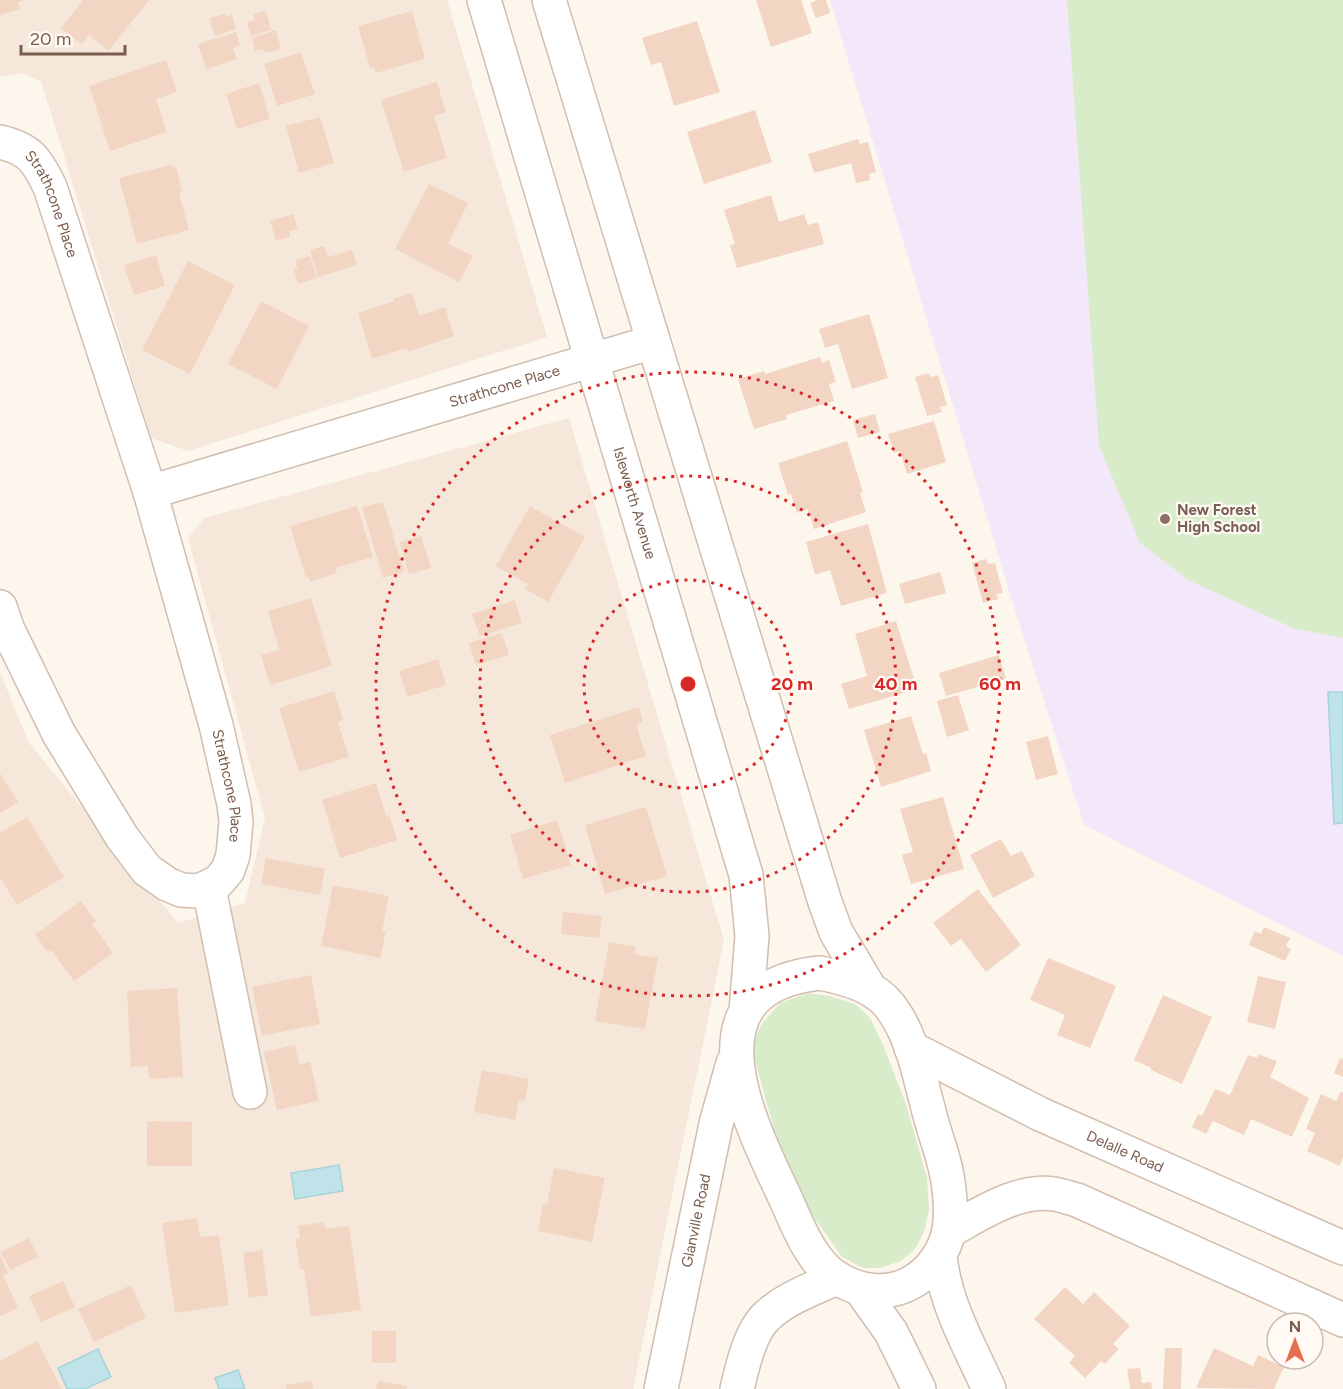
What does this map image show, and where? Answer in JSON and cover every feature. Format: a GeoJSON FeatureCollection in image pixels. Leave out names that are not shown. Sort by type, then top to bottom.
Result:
{"type":"FeatureCollection","features":[{"type":"Feature","properties":{"kind":"street","name":"Isleworth Avenue"},"geometry":{"type":"LineString","coordinates":[[484,0],[746,875],[753,936],[746,1011]]}},
{"type":"Feature","properties":{"kind":"street"},"geometry":{"type":"LineString","coordinates":[[549,0],[825,902],[836,932],[870,989]]}},
{"type":"Feature","properties":{"kind":"street","name":"Strathcone Place"},"geometry":{"type":"LineString","coordinates":[[0,142],[14,145],[30,154],[41,168],[50,186],[150,492],[216,724],[236,822],[233,855],[228,870],[218,882],[209,888]]}},
{"type":"Feature","properties":{"kind":"street","name":"Strathcone Place"},"geometry":{"type":"LineString","coordinates":[[150,492],[653,342]]}},
{"type":"Feature","properties":{"kind":"street"},"geometry":{"type":"LineString","coordinates":[[0,607],[8,630],[58,734],[122,837],[147,870],[167,884],[181,890],[199,891],[209,888],[250,1092]]}},
{"type":"Feature","properties":{"kind":"street"},"geometry":{"type":"LineString","coordinates":[[919,1389],[891,1332],[849,1284],[819,1262],[763,1151],[747,1112],[736,1052],[738,1032],[746,1011],[759,995],[777,982],[799,975],[820,973],[843,977],[870,989],[888,1003],[902,1024],[947,1174],[950,1201],[944,1243],[946,1291],[953,1313],[989,1389]]}},
{"type":"Feature","properties":{"kind":"street","name":"Delalle Road"},"geometry":{"type":"LineString","coordinates":[[911,1048],[1041,1114],[1343,1248]]}},
{"type":"Feature","properties":{"kind":"street","name":"Glanville Road"},"geometry":{"type":"LineString","coordinates":[[662,1389],[716,1124],[736,1052]]}},
{"type":"Feature","properties":{"kind":"street"},"geometry":{"type":"LineString","coordinates":[[736,1389],[742,1364],[756,1332],[765,1317],[782,1305],[849,1284],[886,1291],[906,1286],[926,1274],[944,1243],[1006,1202],[1029,1194],[1053,1194],[1077,1200],[1343,1320]]}},
{"type":"Feature","properties":{"kind":"shaded area"},"geometry":{"type":"Polygon","coordinates":[[[0,0],[447,0],[547,337],[188,451],[151,438],[41,81],[21,73],[0,77],[0,0]]]}},
{"type":"Feature","properties":{"kind":"shaded area","name":"New Forest High School"},"geometry":{"type":"Polygon","coordinates":[[[830,0],[1343,0],[1343,956],[1084,825],[1018,620],[830,0]]]}},
{"type":"Feature","properties":{"kind":"shaded area"},"geometry":{"type":"Polygon","coordinates":[[[569,418],[724,940],[633,1389],[0,1389],[0,672],[29,743],[178,923],[245,903],[265,818],[188,538],[204,518],[569,418]]]}},
{"type":"Feature","properties":{"kind":"green space"},"geometry":{"type":"Polygon","coordinates":[[[1067,0],[1343,0],[1343,638],[1293,628],[1190,581],[1140,543],[1099,446],[1067,0]]]}},
{"type":"Feature","properties":{"kind":"green space"},"geometry":{"type":"Polygon","coordinates":[[[808,993],[829,996],[855,1004],[870,1018],[906,1104],[927,1178],[929,1210],[924,1232],[915,1249],[901,1261],[880,1268],[863,1268],[842,1257],[813,1216],[778,1144],[753,1053],[756,1035],[764,1021],[780,1003],[808,993]]]}},
{"type":"Feature","properties":{"kind":"water"},"geometry":{"type":"Polygon","coordinates":[[[1328,692],[1343,692],[1343,823],[1334,824],[1328,692]]]}},
{"type":"Feature","properties":{"kind":"water"},"geometry":{"type":"Polygon","coordinates":[[[339,1165],[343,1191],[295,1199],[291,1173],[339,1165]]]}},
{"type":"Feature","properties":{"kind":"water"},"geometry":{"type":"Polygon","coordinates":[[[98,1349],[111,1377],[85,1389],[67,1389],[58,1368],[98,1349]]]}},
{"type":"Feature","properties":{"kind":"water"},"geometry":{"type":"Polygon","coordinates":[[[238,1370],[245,1389],[219,1389],[215,1378],[238,1370]]]}},
{"type":"Feature","properties":{"kind":"building"},"geometry":{"type":"Polygon","coordinates":[[[0,0],[23,1],[18,2],[20,9],[0,15],[0,0]]]}},
{"type":"Feature","properties":{"kind":"building"},"geometry":{"type":"Polygon","coordinates":[[[83,0],[149,0],[109,51],[89,35],[82,44],[61,28],[83,0]]]}},
{"type":"Feature","properties":{"kind":"building"},"geometry":{"type":"Polygon","coordinates":[[[756,0],[801,0],[812,33],[771,47],[756,0]]]}},
{"type":"Feature","properties":{"kind":"building"},"geometry":{"type":"Polygon","coordinates":[[[826,0],[830,13],[816,18],[810,3],[826,0]]]}},
{"type":"Feature","properties":{"kind":"building"},"geometry":{"type":"Polygon","coordinates":[[[266,11],[271,30],[251,36],[247,22],[255,20],[253,14],[266,11]]]}},
{"type":"Feature","properties":{"kind":"building"},"geometry":{"type":"Polygon","coordinates":[[[412,11],[425,59],[376,73],[374,67],[370,68],[358,26],[412,11]]]}},
{"type":"Feature","properties":{"kind":"building"},"geometry":{"type":"Polygon","coordinates":[[[225,14],[226,17],[232,15],[236,29],[215,36],[209,18],[225,14]]]}},
{"type":"Feature","properties":{"kind":"building"},"geometry":{"type":"Polygon","coordinates":[[[697,21],[720,92],[674,106],[661,62],[651,65],[642,38],[697,21]]]}},
{"type":"Feature","properties":{"kind":"building"},"geometry":{"type":"Polygon","coordinates":[[[276,30],[281,49],[265,53],[263,49],[255,51],[252,38],[276,30]]]}},
{"type":"Feature","properties":{"kind":"building"},"geometry":{"type":"Polygon","coordinates":[[[236,32],[240,45],[233,48],[237,59],[206,69],[198,44],[236,32]]]}},
{"type":"Feature","properties":{"kind":"building"},"geometry":{"type":"Polygon","coordinates":[[[301,52],[315,94],[277,106],[264,64],[301,52]]]}},
{"type":"Feature","properties":{"kind":"building"},"geometry":{"type":"Polygon","coordinates":[[[166,60],[177,92],[156,99],[167,132],[110,151],[89,86],[166,60]]]}},
{"type":"Feature","properties":{"kind":"building"},"geometry":{"type":"Polygon","coordinates":[[[437,82],[446,112],[434,116],[447,158],[404,172],[381,100],[437,82]]]}},
{"type":"Feature","properties":{"kind":"building"},"geometry":{"type":"Polygon","coordinates":[[[259,83],[270,119],[237,129],[226,94],[259,83]]]}},
{"type":"Feature","properties":{"kind":"building"},"geometry":{"type":"Polygon","coordinates":[[[755,110],[772,162],[704,184],[687,132],[755,110]]]}},
{"type":"Feature","properties":{"kind":"building"},"geometry":{"type":"Polygon","coordinates":[[[320,117],[334,163],[299,173],[286,126],[320,117]]]}},
{"type":"Feature","properties":{"kind":"building"},"geometry":{"type":"Polygon","coordinates":[[[858,139],[860,144],[868,142],[876,172],[869,174],[870,180],[856,183],[851,163],[814,173],[808,154],[858,139]]]}},
{"type":"Feature","properties":{"kind":"building"},"geometry":{"type":"Polygon","coordinates":[[[171,165],[172,168],[176,166],[182,192],[179,193],[189,230],[137,244],[119,178],[171,165]]]}},
{"type":"Feature","properties":{"kind":"building"},"geometry":{"type":"Polygon","coordinates":[[[429,184],[468,203],[448,244],[473,256],[459,282],[395,249],[429,184]]]}},
{"type":"Feature","properties":{"kind":"building"},"geometry":{"type":"Polygon","coordinates":[[[771,195],[779,222],[804,214],[808,225],[818,222],[824,244],[737,268],[730,245],[735,244],[724,210],[771,195]]]}},
{"type":"Feature","properties":{"kind":"building"},"geometry":{"type":"Polygon","coordinates":[[[293,214],[298,229],[289,231],[290,237],[276,241],[270,221],[293,214]]]}},
{"type":"Feature","properties":{"kind":"building"},"geometry":{"type":"Polygon","coordinates":[[[324,246],[328,257],[352,250],[357,265],[318,277],[310,250],[324,246]]]}},
{"type":"Feature","properties":{"kind":"building"},"geometry":{"type":"Polygon","coordinates":[[[156,255],[165,286],[134,295],[124,265],[156,255]]]}},
{"type":"Feature","properties":{"kind":"building"},"geometry":{"type":"Polygon","coordinates":[[[310,256],[317,278],[298,284],[294,270],[298,269],[295,260],[310,256]]]}},
{"type":"Feature","properties":{"kind":"building"},"geometry":{"type":"Polygon","coordinates":[[[188,261],[235,285],[190,374],[142,350],[188,261]]]}},
{"type":"Feature","properties":{"kind":"building"},"geometry":{"type":"Polygon","coordinates":[[[412,293],[419,316],[445,307],[454,336],[408,352],[407,348],[372,359],[358,313],[412,293]]]}},
{"type":"Feature","properties":{"kind":"building"},"geometry":{"type":"Polygon","coordinates":[[[261,301],[309,326],[277,389],[228,364],[261,301]]]}},
{"type":"Feature","properties":{"kind":"building"},"geometry":{"type":"Polygon","coordinates":[[[869,314],[888,378],[852,389],[838,344],[825,348],[819,329],[869,314]]]}},
{"type":"Feature","properties":{"kind":"building"},"geometry":{"type":"Polygon","coordinates":[[[820,357],[822,363],[829,360],[836,382],[829,384],[834,401],[786,415],[787,419],[754,429],[738,379],[764,371],[765,374],[820,357]]]}},
{"type":"Feature","properties":{"kind":"building"},"geometry":{"type":"Polygon","coordinates":[[[929,373],[930,377],[938,375],[947,405],[940,407],[942,412],[927,416],[915,377],[929,373]]]}},
{"type":"Feature","properties":{"kind":"building"},"geometry":{"type":"Polygon","coordinates":[[[875,414],[880,432],[858,438],[853,420],[875,414]]]}},
{"type":"Feature","properties":{"kind":"building"},"geometry":{"type":"Polygon","coordinates":[[[934,421],[946,462],[907,474],[900,451],[894,453],[888,434],[934,421]]]}},
{"type":"Feature","properties":{"kind":"building"},"geometry":{"type":"Polygon","coordinates":[[[847,441],[863,492],[860,493],[866,512],[814,529],[808,509],[797,513],[791,494],[788,495],[778,463],[847,441]]]}},
{"type":"Feature","properties":{"kind":"building"},"geometry":{"type":"Polygon","coordinates":[[[383,502],[404,571],[383,578],[362,507],[383,502]]]}},
{"type":"Feature","properties":{"kind":"building"},"geometry":{"type":"Polygon","coordinates":[[[357,506],[373,557],[336,568],[337,573],[310,582],[308,576],[306,578],[290,526],[357,506]]]}},
{"type":"Feature","properties":{"kind":"building"},"geometry":{"type":"Polygon","coordinates":[[[530,506],[585,537],[548,602],[525,589],[528,584],[496,566],[530,506]]]}},
{"type":"Feature","properties":{"kind":"building"},"geometry":{"type":"Polygon","coordinates":[[[868,524],[887,593],[841,606],[830,570],[815,575],[806,542],[868,524]]]}},
{"type":"Feature","properties":{"kind":"building"},"geometry":{"type":"Polygon","coordinates":[[[421,536],[431,568],[409,574],[400,542],[421,536]]]}},
{"type":"Feature","properties":{"kind":"building"},"geometry":{"type":"Polygon","coordinates":[[[986,559],[988,564],[995,563],[1003,593],[996,594],[998,599],[983,603],[972,563],[986,559]]]}},
{"type":"Feature","properties":{"kind":"building"},"geometry":{"type":"Polygon","coordinates":[[[940,572],[946,593],[905,604],[899,584],[940,572]]]}},
{"type":"Feature","properties":{"kind":"building"},"geometry":{"type":"Polygon","coordinates":[[[311,598],[332,666],[270,685],[261,655],[279,650],[268,611],[311,598]]]}},
{"type":"Feature","properties":{"kind":"building"},"geometry":{"type":"Polygon","coordinates":[[[515,600],[522,623],[480,636],[472,614],[515,600]]]}},
{"type":"Feature","properties":{"kind":"building"},"geometry":{"type":"Polygon","coordinates":[[[896,621],[917,689],[849,709],[841,684],[867,676],[855,634],[896,621]]]}},
{"type":"Feature","properties":{"kind":"building"},"geometry":{"type":"Polygon","coordinates":[[[502,633],[509,655],[476,665],[469,643],[502,633]]]}},
{"type":"Feature","properties":{"kind":"building"},"geometry":{"type":"Polygon","coordinates":[[[999,655],[1006,679],[946,696],[939,673],[999,655]]]}},
{"type":"Feature","properties":{"kind":"building"},"geometry":{"type":"Polygon","coordinates":[[[438,659],[446,685],[407,697],[399,671],[438,659]]]}},
{"type":"Feature","properties":{"kind":"building"},"geometry":{"type":"Polygon","coordinates":[[[334,691],[343,720],[338,722],[349,757],[299,772],[279,708],[334,691]]]}},
{"type":"Feature","properties":{"kind":"building"},"geometry":{"type":"Polygon","coordinates":[[[958,695],[969,730],[947,737],[937,701],[958,695]]]}},
{"type":"Feature","properties":{"kind":"building"},"geometry":{"type":"Polygon","coordinates":[[[639,707],[643,722],[636,724],[646,756],[565,783],[550,735],[639,707]]]}},
{"type":"Feature","properties":{"kind":"building"},"geometry":{"type":"Polygon","coordinates":[[[911,716],[931,771],[881,787],[864,730],[911,716]]]}},
{"type":"Feature","properties":{"kind":"building"},"geometry":{"type":"Polygon","coordinates":[[[1048,736],[1058,774],[1036,780],[1026,742],[1048,736]]]}},
{"type":"Feature","properties":{"kind":"building"},"geometry":{"type":"Polygon","coordinates":[[[0,773],[18,802],[0,813],[0,773]]]}},
{"type":"Feature","properties":{"kind":"building"},"geometry":{"type":"Polygon","coordinates":[[[376,783],[386,816],[389,814],[397,840],[340,858],[322,800],[376,783]]]}},
{"type":"Feature","properties":{"kind":"building"},"geometry":{"type":"Polygon","coordinates":[[[943,797],[964,869],[911,884],[902,855],[913,852],[900,809],[943,797]]]}},
{"type":"Feature","properties":{"kind":"building"},"geometry":{"type":"Polygon","coordinates":[[[646,807],[667,876],[605,894],[585,825],[646,807]]]}},
{"type":"Feature","properties":{"kind":"building"},"geometry":{"type":"Polygon","coordinates":[[[27,817],[64,877],[17,905],[0,878],[0,833],[27,817]]]}},
{"type":"Feature","properties":{"kind":"building"},"geometry":{"type":"Polygon","coordinates":[[[557,820],[571,865],[523,879],[510,835],[557,820]]]}},
{"type":"Feature","properties":{"kind":"building"},"geometry":{"type":"Polygon","coordinates":[[[1001,839],[1011,856],[1022,851],[1035,876],[993,898],[970,855],[1001,839]]]}},
{"type":"Feature","properties":{"kind":"building"},"geometry":{"type":"Polygon","coordinates":[[[266,858],[325,869],[320,895],[261,884],[266,858]]]}},
{"type":"Feature","properties":{"kind":"building"},"geometry":{"type":"Polygon","coordinates":[[[333,885],[389,896],[382,931],[386,931],[380,958],[321,946],[333,885]]]}},
{"type":"Feature","properties":{"kind":"building"},"geometry":{"type":"Polygon","coordinates":[[[978,889],[1021,945],[986,972],[961,939],[951,946],[933,923],[978,889]]]}},
{"type":"Feature","properties":{"kind":"building"},"geometry":{"type":"Polygon","coordinates":[[[81,901],[96,921],[92,924],[113,953],[74,981],[51,950],[48,952],[35,935],[81,901]]]}},
{"type":"Feature","properties":{"kind":"building"},"geometry":{"type":"Polygon","coordinates":[[[563,912],[602,916],[599,938],[561,934],[563,912]]]}},
{"type":"Feature","properties":{"kind":"building"},"geometry":{"type":"Polygon","coordinates":[[[1264,927],[1290,938],[1286,946],[1291,949],[1285,961],[1249,945],[1255,931],[1261,934],[1264,927]]]}},
{"type":"Feature","properties":{"kind":"building"},"geometry":{"type":"Polygon","coordinates":[[[609,942],[636,947],[634,954],[658,958],[645,1029],[595,1021],[609,942]]]}},
{"type":"Feature","properties":{"kind":"building"},"geometry":{"type":"Polygon","coordinates":[[[1048,958],[1116,986],[1090,1048],[1057,1035],[1065,1015],[1030,1000],[1048,958]]]}},
{"type":"Feature","properties":{"kind":"building"},"geometry":{"type":"Polygon","coordinates":[[[311,975],[320,1024],[262,1036],[252,987],[311,975]]]}},
{"type":"Feature","properties":{"kind":"building"},"geometry":{"type":"Polygon","coordinates":[[[1258,976],[1286,982],[1275,1029],[1247,1022],[1258,976]]]}},
{"type":"Feature","properties":{"kind":"building"},"geometry":{"type":"Polygon","coordinates":[[[177,988],[183,1077],[149,1079],[148,1066],[131,1067],[127,991],[177,988]]]}},
{"type":"Feature","properties":{"kind":"building"},"geometry":{"type":"Polygon","coordinates":[[[1163,995],[1212,1017],[1182,1084],[1134,1060],[1163,995]]]}},
{"type":"Feature","properties":{"kind":"building"},"geometry":{"type":"Polygon","coordinates":[[[295,1045],[299,1064],[310,1062],[319,1101],[277,1110],[264,1052],[295,1045]]]}},
{"type":"Feature","properties":{"kind":"building"},"geometry":{"type":"Polygon","coordinates":[[[1258,1054],[1277,1061],[1270,1077],[1309,1098],[1292,1137],[1251,1119],[1244,1135],[1213,1121],[1206,1134],[1192,1127],[1198,1114],[1202,1116],[1215,1089],[1230,1095],[1248,1055],[1257,1058],[1258,1054]]]}},
{"type":"Feature","properties":{"kind":"building"},"geometry":{"type":"Polygon","coordinates":[[[1340,1058],[1343,1059],[1343,1077],[1334,1073],[1340,1058]]]}},
{"type":"Feature","properties":{"kind":"building"},"geometry":{"type":"Polygon","coordinates":[[[482,1070],[529,1079],[525,1101],[519,1100],[515,1120],[474,1112],[482,1070]]]}},
{"type":"Feature","properties":{"kind":"building"},"geometry":{"type":"Polygon","coordinates":[[[1341,1091],[1343,1093],[1343,1157],[1340,1166],[1307,1151],[1315,1133],[1306,1129],[1321,1094],[1336,1101],[1341,1091]]]}},
{"type":"Feature","properties":{"kind":"building"},"geometry":{"type":"Polygon","coordinates":[[[147,1121],[192,1122],[192,1166],[147,1166],[147,1121]]]}},
{"type":"Feature","properties":{"kind":"building"},"geometry":{"type":"Polygon","coordinates":[[[554,1168],[605,1178],[592,1242],[538,1231],[543,1205],[547,1205],[554,1168]]]}},
{"type":"Feature","properties":{"kind":"building"},"geometry":{"type":"Polygon","coordinates":[[[197,1218],[200,1237],[219,1235],[229,1305],[175,1313],[162,1223],[197,1218]]]}},
{"type":"Feature","properties":{"kind":"building"},"geometry":{"type":"Polygon","coordinates":[[[324,1222],[325,1229],[349,1226],[361,1310],[311,1317],[304,1269],[300,1269],[295,1239],[300,1239],[298,1226],[324,1222]]]}},
{"type":"Feature","properties":{"kind":"building"},"geometry":{"type":"Polygon","coordinates":[[[29,1238],[38,1257],[10,1270],[1,1252],[29,1238]]]}},
{"type":"Feature","properties":{"kind":"building"},"geometry":{"type":"Polygon","coordinates":[[[262,1250],[268,1295],[249,1298],[243,1253],[262,1250]]]}},
{"type":"Feature","properties":{"kind":"building"},"geometry":{"type":"Polygon","coordinates":[[[0,1255],[8,1273],[3,1275],[18,1308],[0,1316],[0,1255]]]}},
{"type":"Feature","properties":{"kind":"building"},"geometry":{"type":"Polygon","coordinates":[[[63,1281],[75,1307],[41,1322],[29,1296],[63,1281]]]}},
{"type":"Feature","properties":{"kind":"building"},"geometry":{"type":"Polygon","coordinates":[[[131,1285],[146,1318],[94,1342],[78,1309],[131,1285]]]}},
{"type":"Feature","properties":{"kind":"building"},"geometry":{"type":"Polygon","coordinates":[[[1065,1287],[1083,1304],[1094,1292],[1130,1326],[1113,1344],[1119,1349],[1105,1364],[1101,1361],[1085,1378],[1069,1363],[1075,1356],[1034,1319],[1065,1287]]]}},
{"type":"Feature","properties":{"kind":"building"},"geometry":{"type":"Polygon","coordinates":[[[372,1331],[396,1331],[396,1363],[372,1363],[372,1331]]]}},
{"type":"Feature","properties":{"kind":"building"},"geometry":{"type":"Polygon","coordinates":[[[37,1341],[62,1389],[0,1389],[0,1361],[37,1341]]]}},
{"type":"Feature","properties":{"kind":"building"},"geometry":{"type":"Polygon","coordinates":[[[1165,1348],[1182,1348],[1181,1389],[1163,1389],[1165,1348]]]}},
{"type":"Feature","properties":{"kind":"building"},"geometry":{"type":"Polygon","coordinates":[[[1214,1348],[1253,1366],[1258,1355],[1265,1358],[1265,1371],[1282,1371],[1274,1389],[1196,1388],[1214,1348]]]}},
{"type":"Feature","properties":{"kind":"building"},"geometry":{"type":"Polygon","coordinates":[[[1140,1368],[1142,1383],[1151,1382],[1152,1389],[1130,1389],[1127,1369],[1140,1368]]]}},
{"type":"Feature","properties":{"kind":"building"},"geometry":{"type":"Polygon","coordinates":[[[312,1381],[313,1389],[286,1389],[286,1385],[312,1381]]]}},
{"type":"Feature","properties":{"kind":"building"},"geometry":{"type":"Polygon","coordinates":[[[378,1381],[407,1386],[406,1389],[376,1389],[378,1381]]]}},
{"type":"Feature","properties":{"kind":"place","name":"New Forest High School"},"geometry":{"type":"Point","coordinates":[1165,519]}}]}
